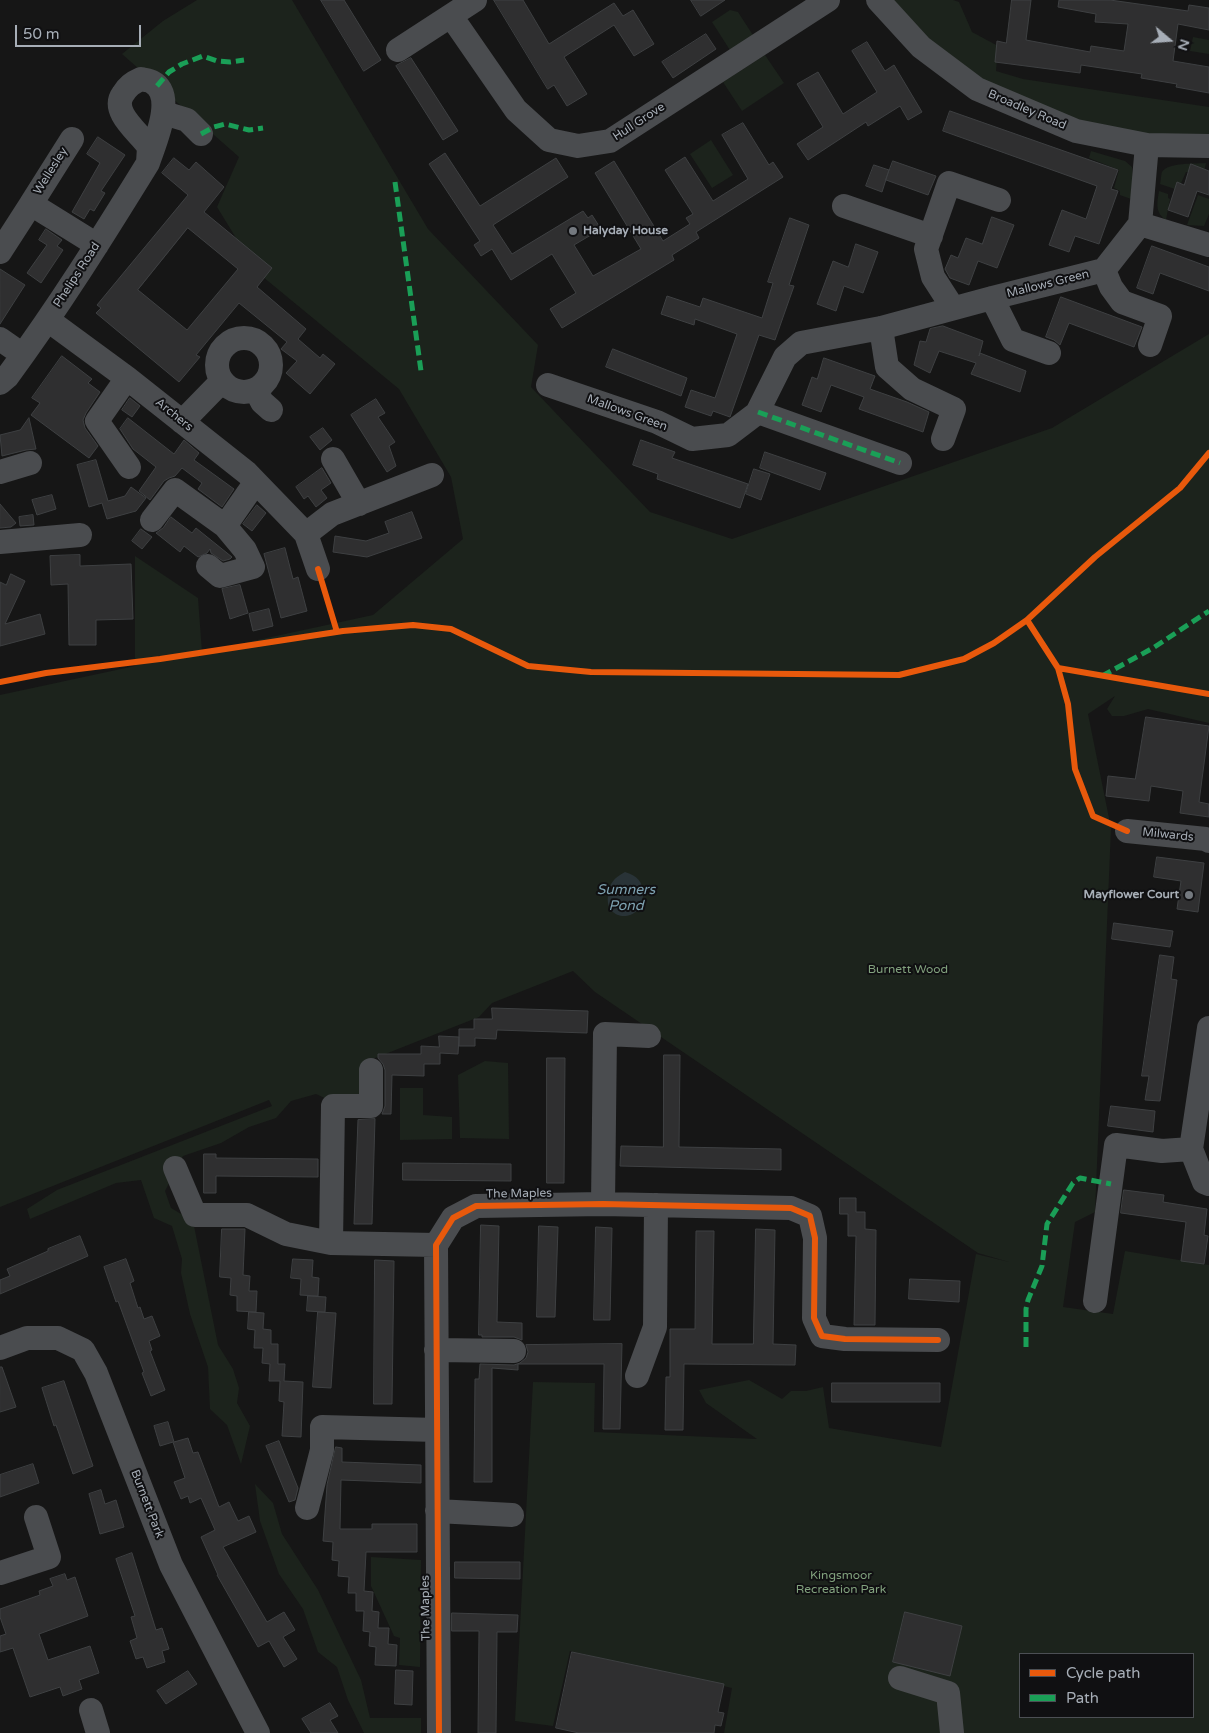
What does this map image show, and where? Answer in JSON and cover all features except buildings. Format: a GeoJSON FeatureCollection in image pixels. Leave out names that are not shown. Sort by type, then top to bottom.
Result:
{"type":"FeatureCollection","features":[{"type":"Feature","properties":{"kind":"street"},"geometry":{"type":"LineString","coordinates":[[398,50],[474,0]]}},
{"type":"Feature","properties":{"kind":"street","name":"Hull Grove"},"geometry":{"type":"LineString","coordinates":[[451,16],[516,110],[549,140],[578,146],[610,141],[828,0]]}},
{"type":"Feature","properties":{"kind":"street","name":"Broadley Road"},"geometry":{"type":"LineString","coordinates":[[878,0],[921,47],[977,88],[1076,131],[1148,145],[1209,146]]}},
{"type":"Feature","properties":{"kind":"street"},"geometry":{"type":"LineString","coordinates":[[148,163],[149,147],[121,113],[120,97],[130,84],[141,79],[152,82],[157,86],[164,98],[164,113],[187,120],[201,134]]}},
{"type":"Feature","properties":{"kind":"street","name":"Phelips Road"},"geometry":{"type":"LineString","coordinates":[[0,383],[7,377],[48,320],[148,163],[164,113]]}},
{"type":"Feature","properties":{"kind":"street","name":"Wellesley"},"geometry":{"type":"LineString","coordinates":[[0,252],[72,139]]}},
{"type":"Feature","properties":{"kind":"street"},"geometry":{"type":"LineString","coordinates":[[1148,145],[1140,224],[1209,245]]}},
{"type":"Feature","properties":{"kind":"street"},"geometry":{"type":"LineString","coordinates":[[953,308],[933,277],[926,249],[949,184],[999,200]]}},
{"type":"Feature","properties":{"kind":"street","name":"Wellesley"},"geometry":{"type":"LineString","coordinates":[[31,204],[97,245]]}},
{"type":"Feature","properties":{"kind":"street"},"geometry":{"type":"LineString","coordinates":[[844,206],[931,236]]}},
{"type":"Feature","properties":{"kind":"street","name":"Mallows Green"},"geometry":{"type":"LineString","coordinates":[[548,385],[657,422],[692,439],[728,435],[758,412],[785,357],[801,343],[881,328],[1104,270],[1140,224]]}},
{"type":"Feature","properties":{"kind":"street","name":"Mallows Green"},"geometry":{"type":"LineString","coordinates":[[1104,270],[1111,287],[1122,302],[1160,316],[1150,345]]}},
{"type":"Feature","properties":{"kind":"street","name":"Mallows Green"},"geometry":{"type":"LineString","coordinates":[[992,298],[1013,340],[1049,353]]}},
{"type":"Feature","properties":{"kind":"street","name":"Archers"},"geometry":{"type":"LineString","coordinates":[[48,320],[127,378],[247,473],[306,534]]}},
{"type":"Feature","properties":{"kind":"street"},"geometry":{"type":"LineString","coordinates":[[881,328],[887,367],[912,389],[954,410],[943,439]]}},
{"type":"Feature","properties":{"kind":"street"},"geometry":{"type":"LineString","coordinates":[[0,339],[23,355]]}},
{"type":"Feature","properties":{"kind":"street"},"geometry":{"type":"LineString","coordinates":[[236,339],[252,339],[260,343],[266,349],[270,358],[269,376],[264,384],[256,390],[238,392],[222,382],[218,374],[218,357],[222,349],[236,339]]}},
{"type":"Feature","properties":{"kind":"street"},"geometry":{"type":"LineString","coordinates":[[127,378],[97,421],[128,467]]}},
{"type":"Feature","properties":{"kind":"street"},"geometry":{"type":"LineString","coordinates":[[182,422],[222,382]]}},
{"type":"Feature","properties":{"kind":"street"},"geometry":{"type":"LineString","coordinates":[[256,390],[262,402],[271,410]]}},
{"type":"Feature","properties":{"kind":"street"},"geometry":{"type":"LineString","coordinates":[[758,412],[900,463]]}},
{"type":"Feature","properties":{"kind":"street"},"geometry":{"type":"LineString","coordinates":[[333,459],[359,504]]}},
{"type":"Feature","properties":{"kind":"street"},"geometry":{"type":"LineString","coordinates":[[0,472],[30,463]]}},
{"type":"Feature","properties":{"kind":"street"},"geometry":{"type":"LineString","coordinates":[[318,569],[306,534],[332,514],[432,475]]}},
{"type":"Feature","properties":{"kind":"street"},"geometry":{"type":"LineString","coordinates":[[225,526],[256,483]]}},
{"type":"Feature","properties":{"kind":"street"},"geometry":{"type":"LineString","coordinates":[[152,520],[175,490],[225,526],[245,550],[253,567],[220,576],[208,566]]}},
{"type":"Feature","properties":{"kind":"street"},"geometry":{"type":"LineString","coordinates":[[0,542],[39,548],[80,534]]}},
{"type":"Feature","properties":{"kind":"street","name":"Milwards"},"geometry":{"type":"LineString","coordinates":[[1127,831],[1206,839],[1209,841]]}},
{"type":"Feature","properties":{"kind":"street"},"geometry":{"type":"LineString","coordinates":[[1209,1028],[1191,1150],[1204,1182],[1209,1184]]}},
{"type":"Feature","properties":{"kind":"street"},"geometry":{"type":"LineString","coordinates":[[604,1204],[605,1034],[649,1036]]}},
{"type":"Feature","properties":{"kind":"street"},"geometry":{"type":"LineString","coordinates":[[331,1243],[333,1106],[371,1106],[371,1070]]}},
{"type":"Feature","properties":{"kind":"street"},"geometry":{"type":"LineString","coordinates":[[1094,1301],[1116,1145],[1162,1151],[1191,1150]]}},
{"type":"Feature","properties":{"kind":"street"},"geometry":{"type":"LineString","coordinates":[[175,1168],[195,1215],[247,1215],[286,1234],[331,1243],[436,1246]]}},
{"type":"Feature","properties":{"kind":"street","name":"The Maples"},"geometry":{"type":"LineString","coordinates":[[439,1733],[436,1246],[453,1218],[476,1206],[604,1204],[791,1208],[810,1216],[815,1238],[814,1318],[822,1336],[845,1339],[938,1340]]}},
{"type":"Feature","properties":{"kind":"street"},"geometry":{"type":"LineString","coordinates":[[638,1376],[656,1327],[656,1206]]}},
{"type":"Feature","properties":{"kind":"street","name":"Burnett Park"},"geometry":{"type":"LineString","coordinates":[[0,1348],[27,1338],[58,1338],[83,1350],[96,1373],[171,1565],[258,1733]]}},
{"type":"Feature","properties":{"kind":"street"},"geometry":{"type":"LineString","coordinates":[[436,1350],[514,1351]]}},
{"type":"Feature","properties":{"kind":"street"},"geometry":{"type":"LineString","coordinates":[[307,1508],[322,1450],[322,1427],[437,1430]]}},
{"type":"Feature","properties":{"kind":"street"},"geometry":{"type":"LineString","coordinates":[[437,1511],[512,1515]]}},
{"type":"Feature","properties":{"kind":"street"},"geometry":{"type":"LineString","coordinates":[[0,1573],[49,1557],[36,1517]]}},
{"type":"Feature","properties":{"kind":"street"},"geometry":{"type":"LineString","coordinates":[[900,1678],[948,1693],[952,1733]]}},
{"type":"Feature","properties":{"kind":"street"},"geometry":{"type":"LineString","coordinates":[[91,1710],[98,1733]]}},
{"type":"Feature","properties":{"kind":"green space"},"geometry":{"type":"Polygon","coordinates":[[[197,0],[292,0],[428,229],[538,345],[531,387],[650,512],[732,539],[1052,428],[1209,334],[1209,723],[1148,709],[1124,716],[1112,716],[1107,709],[1115,696],[1088,714],[1111,828],[1095,1212],[1075,1222],[1063,1307],[1113,1314],[1125,1251],[1209,1265],[1209,1733],[724,1733],[732,1688],[570,1651],[553,1726],[515,1721],[533,1382],[595,1383],[594,1432],[757,1439],[706,1403],[699,1390],[749,1380],[782,1399],[791,1391],[806,1391],[823,1387],[829,1428],[941,1447],[976,1254],[1009,1262],[978,1253],[595,992],[573,971],[492,1003],[479,1017],[365,1062],[359,1101],[329,1100],[316,1094],[291,1101],[276,1118],[249,1127],[221,1143],[183,1156],[165,1191],[171,1208],[193,1221],[218,1345],[233,1369],[239,1388],[237,1403],[250,1426],[241,1464],[227,1425],[210,1409],[208,1367],[190,1314],[181,1273],[182,1259],[172,1226],[154,1218],[141,1180],[116,1183],[30,1219],[27,1209],[57,1190],[272,1106],[269,1100],[0,1207],[0,695],[135,666],[135,556],[198,598],[202,652],[373,615],[463,539],[451,477],[399,389],[257,272],[217,207],[239,157],[122,54],[163,21],[197,0]]]}},
{"type":"Feature","properties":{"kind":"green space"},"geometry":{"type":"Polygon","coordinates":[[[888,0],[953,0],[959,2],[972,32],[998,46],[996,71],[1023,79],[1209,107],[1209,138],[1131,135],[1086,126],[975,77],[912,30],[888,0]]]}},
{"type":"Feature","properties":{"kind":"green space"},"geometry":{"type":"Polygon","coordinates":[[[730,10],[738,12],[758,43],[735,58],[712,22],[730,10]]]}},
{"type":"Feature","properties":{"kind":"green space"},"geometry":{"type":"Polygon","coordinates":[[[1193,37],[1209,40],[1209,54],[1190,51],[1193,37]]]}},
{"type":"Feature","properties":{"kind":"green space"},"geometry":{"type":"Polygon","coordinates":[[[765,55],[784,83],[742,111],[723,82],[765,55]]]}},
{"type":"Feature","properties":{"kind":"green space"},"geometry":{"type":"Polygon","coordinates":[[[711,140],[733,175],[712,188],[690,154],[711,140]]]}},
{"type":"Feature","properties":{"kind":"green space"},"geometry":{"type":"Polygon","coordinates":[[[1091,151],[1125,161],[1132,167],[1131,199],[1120,195],[1120,191],[1114,188],[1119,170],[1089,158],[1091,151]]]}},
{"type":"Feature","properties":{"kind":"green space"},"geometry":{"type":"Polygon","coordinates":[[[1206,163],[1204,172],[1186,172],[1178,190],[1160,184],[1162,172],[1165,169],[1182,164],[1206,163]]]}},
{"type":"Feature","properties":{"kind":"green space"},"geometry":{"type":"Polygon","coordinates":[[[1159,191],[1168,194],[1170,199],[1166,220],[1158,211],[1159,191]]]}},
{"type":"Feature","properties":{"kind":"green space"},"geometry":{"type":"Polygon","coordinates":[[[1198,195],[1209,199],[1209,214],[1204,226],[1187,225],[1198,195]]]}},
{"type":"Feature","properties":{"kind":"green space"},"geometry":{"type":"Polygon","coordinates":[[[485,1061],[508,1063],[509,1139],[460,1138],[458,1075],[485,1061]]]}},
{"type":"Feature","properties":{"kind":"green space"},"geometry":{"type":"Polygon","coordinates":[[[400,1088],[423,1088],[423,1115],[452,1117],[452,1139],[400,1140],[400,1088]]]}},
{"type":"Feature","properties":{"kind":"green space"},"geometry":{"type":"Polygon","coordinates":[[[255,1484],[273,1503],[282,1534],[318,1590],[361,1680],[370,1718],[421,1718],[421,1733],[364,1733],[348,1700],[337,1667],[318,1652],[303,1609],[279,1574],[260,1521],[255,1484]]]}},
{"type":"Feature","properties":{"kind":"green space"},"geometry":{"type":"Polygon","coordinates":[[[371,1557],[421,1560],[420,1667],[399,1665],[400,1638],[394,1636],[371,1586],[371,1557]]]}},
{"type":"Feature","properties":{"kind":"water","name":"Sumners Pond"},"geometry":{"type":"Polygon","coordinates":[[[625,872],[633,875],[638,880],[642,886],[643,894],[637,911],[631,915],[624,916],[617,915],[612,911],[608,905],[608,896],[613,881],[625,872]]]}},
{"type":"Feature","properties":{"kind":"marked path"},"geometry":{"type":"LineString","coordinates":[[157,86],[169,72],[182,64],[203,56],[217,61],[244,60]]}},
{"type":"Feature","properties":{"kind":"marked path"},"geometry":{"type":"LineString","coordinates":[[201,134],[225,124],[249,130],[263,128]]}},
{"type":"Feature","properties":{"kind":"marked path"},"geometry":{"type":"LineString","coordinates":[[395,182],[421,371]]}},
{"type":"Feature","properties":{"kind":"marked path"},"geometry":{"type":"LineString","coordinates":[[758,412],[900,463]]}},
{"type":"Feature","properties":{"kind":"marked path"},"geometry":{"type":"LineString","coordinates":[[1102,676],[1153,648],[1209,611]]}},
{"type":"Feature","properties":{"kind":"marked path"},"geometry":{"type":"LineString","coordinates":[[1026,1347],[1026,1309],[1042,1266],[1047,1224],[1073,1183],[1080,1178],[1111,1184]]}},
{"type":"Feature","properties":{"kind":"cycle path"},"geometry":{"type":"LineString","coordinates":[[0,682],[46,673],[160,659],[343,631],[413,625],[451,629],[528,666],[591,672],[899,675],[964,659],[994,643],[1027,620],[1095,557],[1180,488],[1209,453]]}},
{"type":"Feature","properties":{"kind":"cycle path"},"geometry":{"type":"LineString","coordinates":[[318,569],[337,632]]}},
{"type":"Feature","properties":{"kind":"cycle path"},"geometry":{"type":"LineString","coordinates":[[1027,620],[1058,668],[1068,704],[1075,769],[1093,816],[1127,831]]}},
{"type":"Feature","properties":{"kind":"cycle path"},"geometry":{"type":"LineString","coordinates":[[1058,668],[1209,694]]}},
{"type":"Feature","properties":{"kind":"cycle path"},"geometry":{"type":"LineString","coordinates":[[439,1733],[436,1245],[453,1218],[476,1206],[603,1204],[791,1208],[810,1216],[815,1238],[814,1318],[822,1336],[845,1339],[938,1340]]}},
{"type":"Feature","properties":{"kind":"place","name":"Halyday House"},"geometry":{"type":"Point","coordinates":[573,231]}},
{"type":"Feature","properties":{"kind":"place","name":"Mayflower Court"},"geometry":{"type":"Point","coordinates":[1189,895]}},
{"type":"Feature","properties":{"kind":"park label","name":"Burnett Wood"},"geometry":{"type":"Point","coordinates":[908,970]}},
{"type":"Feature","properties":{"kind":"park label","name":"Kingsmoor Recreation Park"},"geometry":{"type":"Point","coordinates":[841,1583]}}]}
